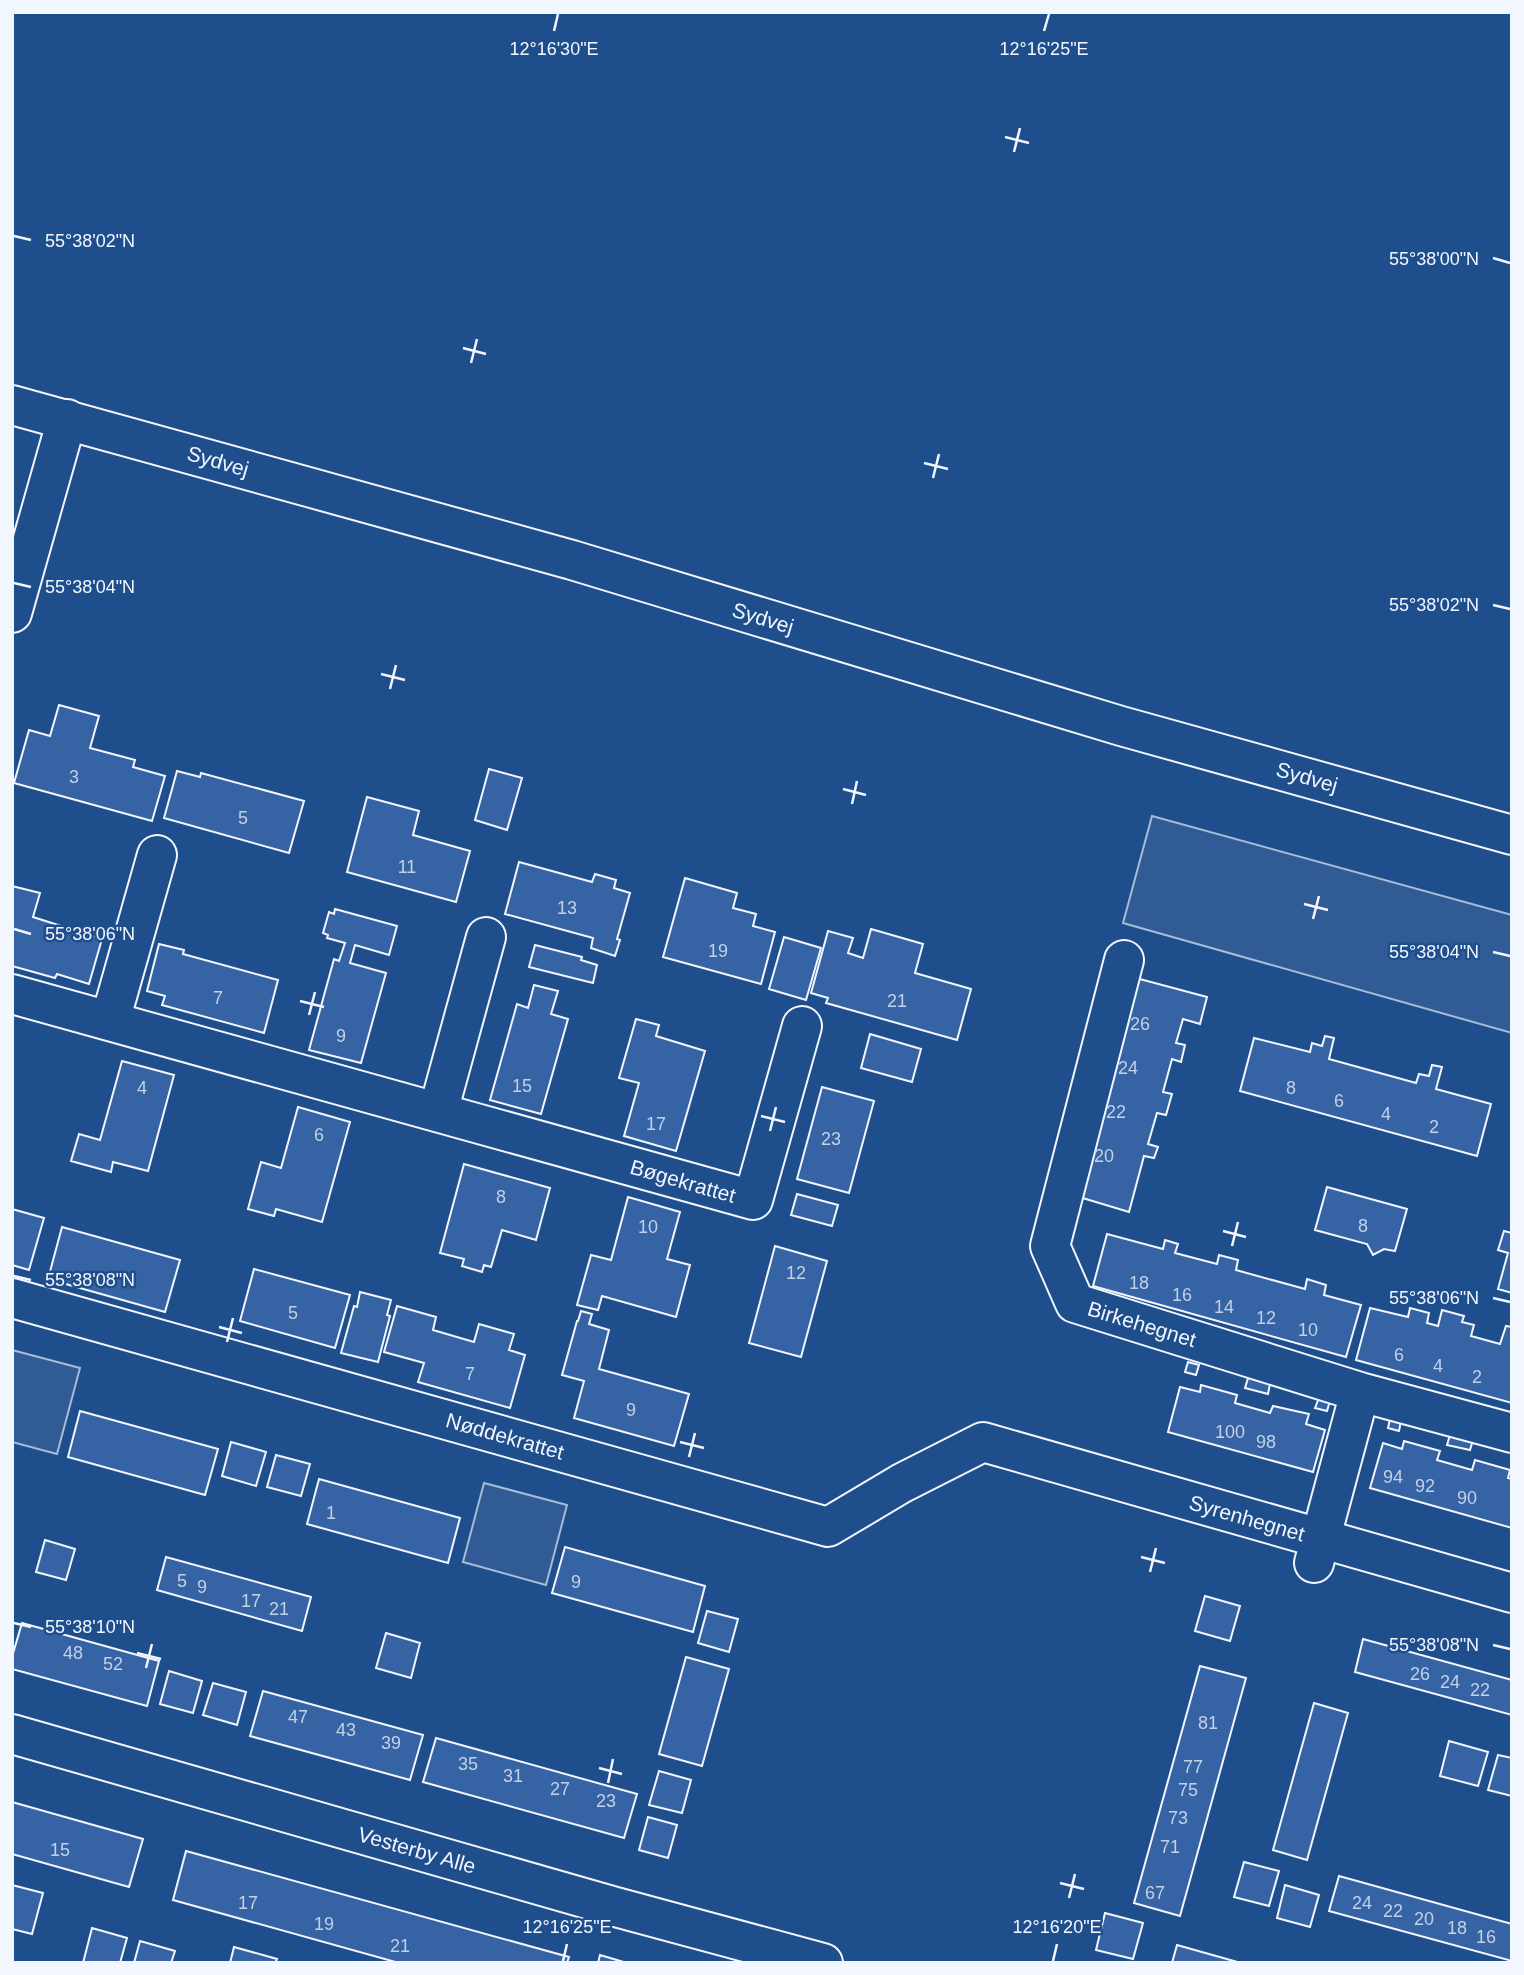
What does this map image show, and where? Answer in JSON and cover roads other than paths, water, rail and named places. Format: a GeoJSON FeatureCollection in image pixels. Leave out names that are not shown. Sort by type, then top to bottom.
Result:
{"type":"FeatureCollection","features":[{"type":"Feature","properties":{"kind":"street","name":"Sydvej"},"geometry":{"type":"LineString","coordinates":[[12,405],[559,556],[1121,726],[1512,835]]}},
{"type":"Feature","properties":{"kind":"street"},"geometry":{"type":"LineString","coordinates":[[12,613],[67,419]]}},
{"type":"Feature","properties":{"kind":"street"},"geometry":{"type":"LineString","coordinates":[[110,1021],[157,855]]}},
{"type":"Feature","properties":{"kind":"street"},"geometry":{"type":"LineString","coordinates":[[438,1112],[486,937]]}},
{"type":"Feature","properties":{"kind":"street","name":"Birkehegnet"},"geometry":{"type":"LineString","coordinates":[[1124,960],[1050,1246],[1076,1303],[1360,1392],[1512,1433]]}},
{"type":"Feature","properties":{"kind":"street","name":"Bøgekrattet"},"geometry":{"type":"LineString","coordinates":[[12,994],[753,1200],[802,1026]]}},
{"type":"Feature","properties":{"kind":"street","name":"Nøddekrattet"},"geometry":{"type":"LineString","coordinates":[[12,1298],[828,1527],[911,1477],[983,1442]]}},
{"type":"Feature","properties":{"kind":"street"},"geometry":{"type":"LineString","coordinates":[[1317,1552],[1360,1392]]}},
{"type":"Feature","properties":{"kind":"street","name":"Syrenhegnet"},"geometry":{"type":"LineString","coordinates":[[983,1442],[1317,1552],[1512,1593]]}},
{"type":"Feature","properties":{"kind":"street","name":"Vesterby Alle"},"geometry":{"type":"LineString","coordinates":[[12,1734],[612,1906],[823,1963]]}}]}
